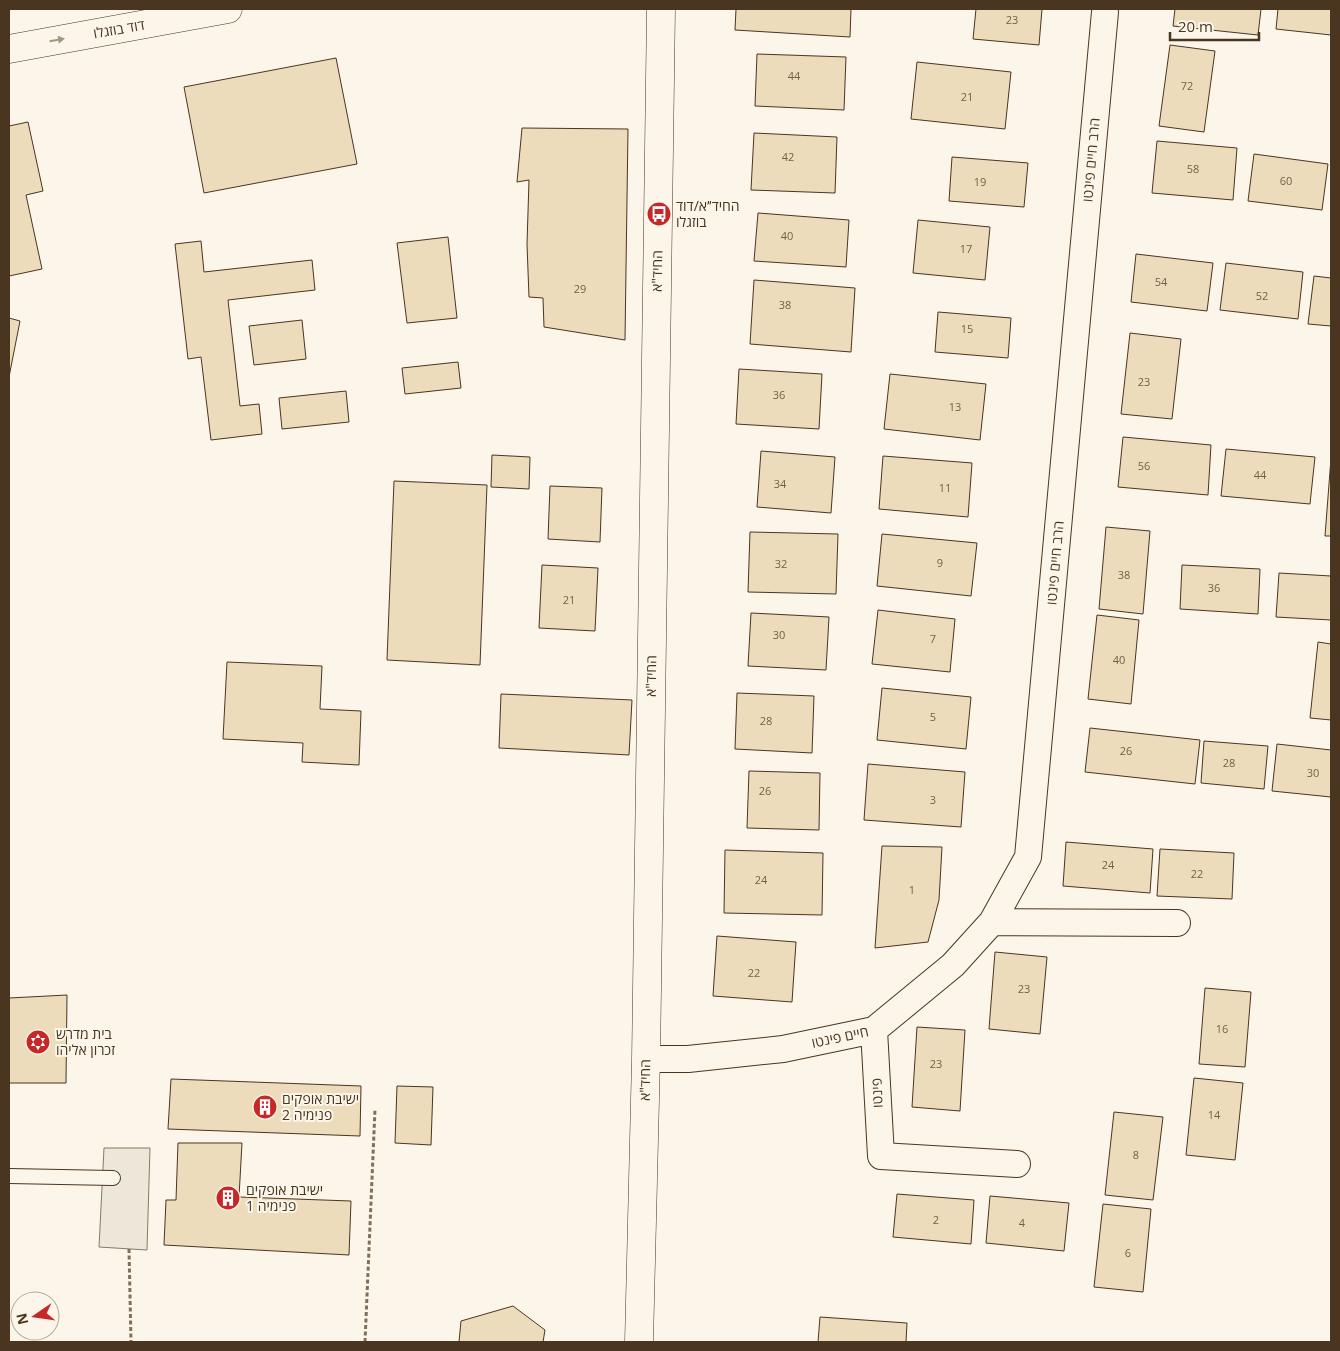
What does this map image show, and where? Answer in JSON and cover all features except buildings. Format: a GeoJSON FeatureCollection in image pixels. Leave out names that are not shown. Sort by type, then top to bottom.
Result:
{"type":"FeatureCollection","features":[{"type":"Feature","properties":{"kind":"street","name":"דוד בוזגלו"},"geometry":{"type":"LineString","coordinates":[[9,48],[228,9]]}},
{"type":"Feature","properties":{"kind":"street","name":"החיד\"א"},"geometry":{"type":"LineString","coordinates":[[639,1342],[646,1059],[661,9]]}},
{"type":"Feature","properties":{"kind":"street","name":"הרב חיים פינטו"},"geometry":{"type":"LineString","coordinates":[[992,922],[1028,857],[1105,12]]}},
{"type":"Feature","properties":{"kind":"street","name":"חיים פינטו"},"geometry":{"type":"LineString","coordinates":[[646,1059],[688,1059],[784,1049],[874,1030],[953,965],[992,922]]}},
{"type":"Feature","properties":{"kind":"street"},"geometry":{"type":"LineString","coordinates":[[992,922],[1177,923]]}},
{"type":"Feature","properties":{"kind":"street","name":"פינטו"},"geometry":{"type":"LineString","coordinates":[[874,1030],[881,1156],[1017,1164]]}},
{"type":"Feature","properties":{"kind":"lane"},"geometry":{"type":"LineString","coordinates":[[9,1176],[113,1178]]}},
{"type":"Feature","properties":{"kind":"path"},"geometry":{"type":"LineString","coordinates":[[365,1342],[375,1110]]}},
{"type":"Feature","properties":{"kind":"path"},"geometry":{"type":"LineString","coordinates":[[129,1249],[131,1342]]}},
{"type":"Feature","properties":{"kind":"shaded area"},"geometry":{"type":"Polygon","coordinates":[[[104,1148],[150,1148],[147,1250],[99,1247],[104,1148]]]}},
{"type":"Feature","properties":{"kind":"place","name":"החיד״א/דוד בוזגלו"},"geometry":{"type":"Point","coordinates":[659,214]}},
{"type":"Feature","properties":{"kind":"place","name":"בית מדרש זכרון אליהו"},"geometry":{"type":"Point","coordinates":[38,1042]}},
{"type":"Feature","properties":{"kind":"place","name":"ישיבת אופקים פנימיה 2"},"geometry":{"type":"Point","coordinates":[265,1107]}},
{"type":"Feature","properties":{"kind":"place","name":"ישיבת אופקים פנימיה 1"},"geometry":{"type":"Point","coordinates":[228,1198]}}]}
